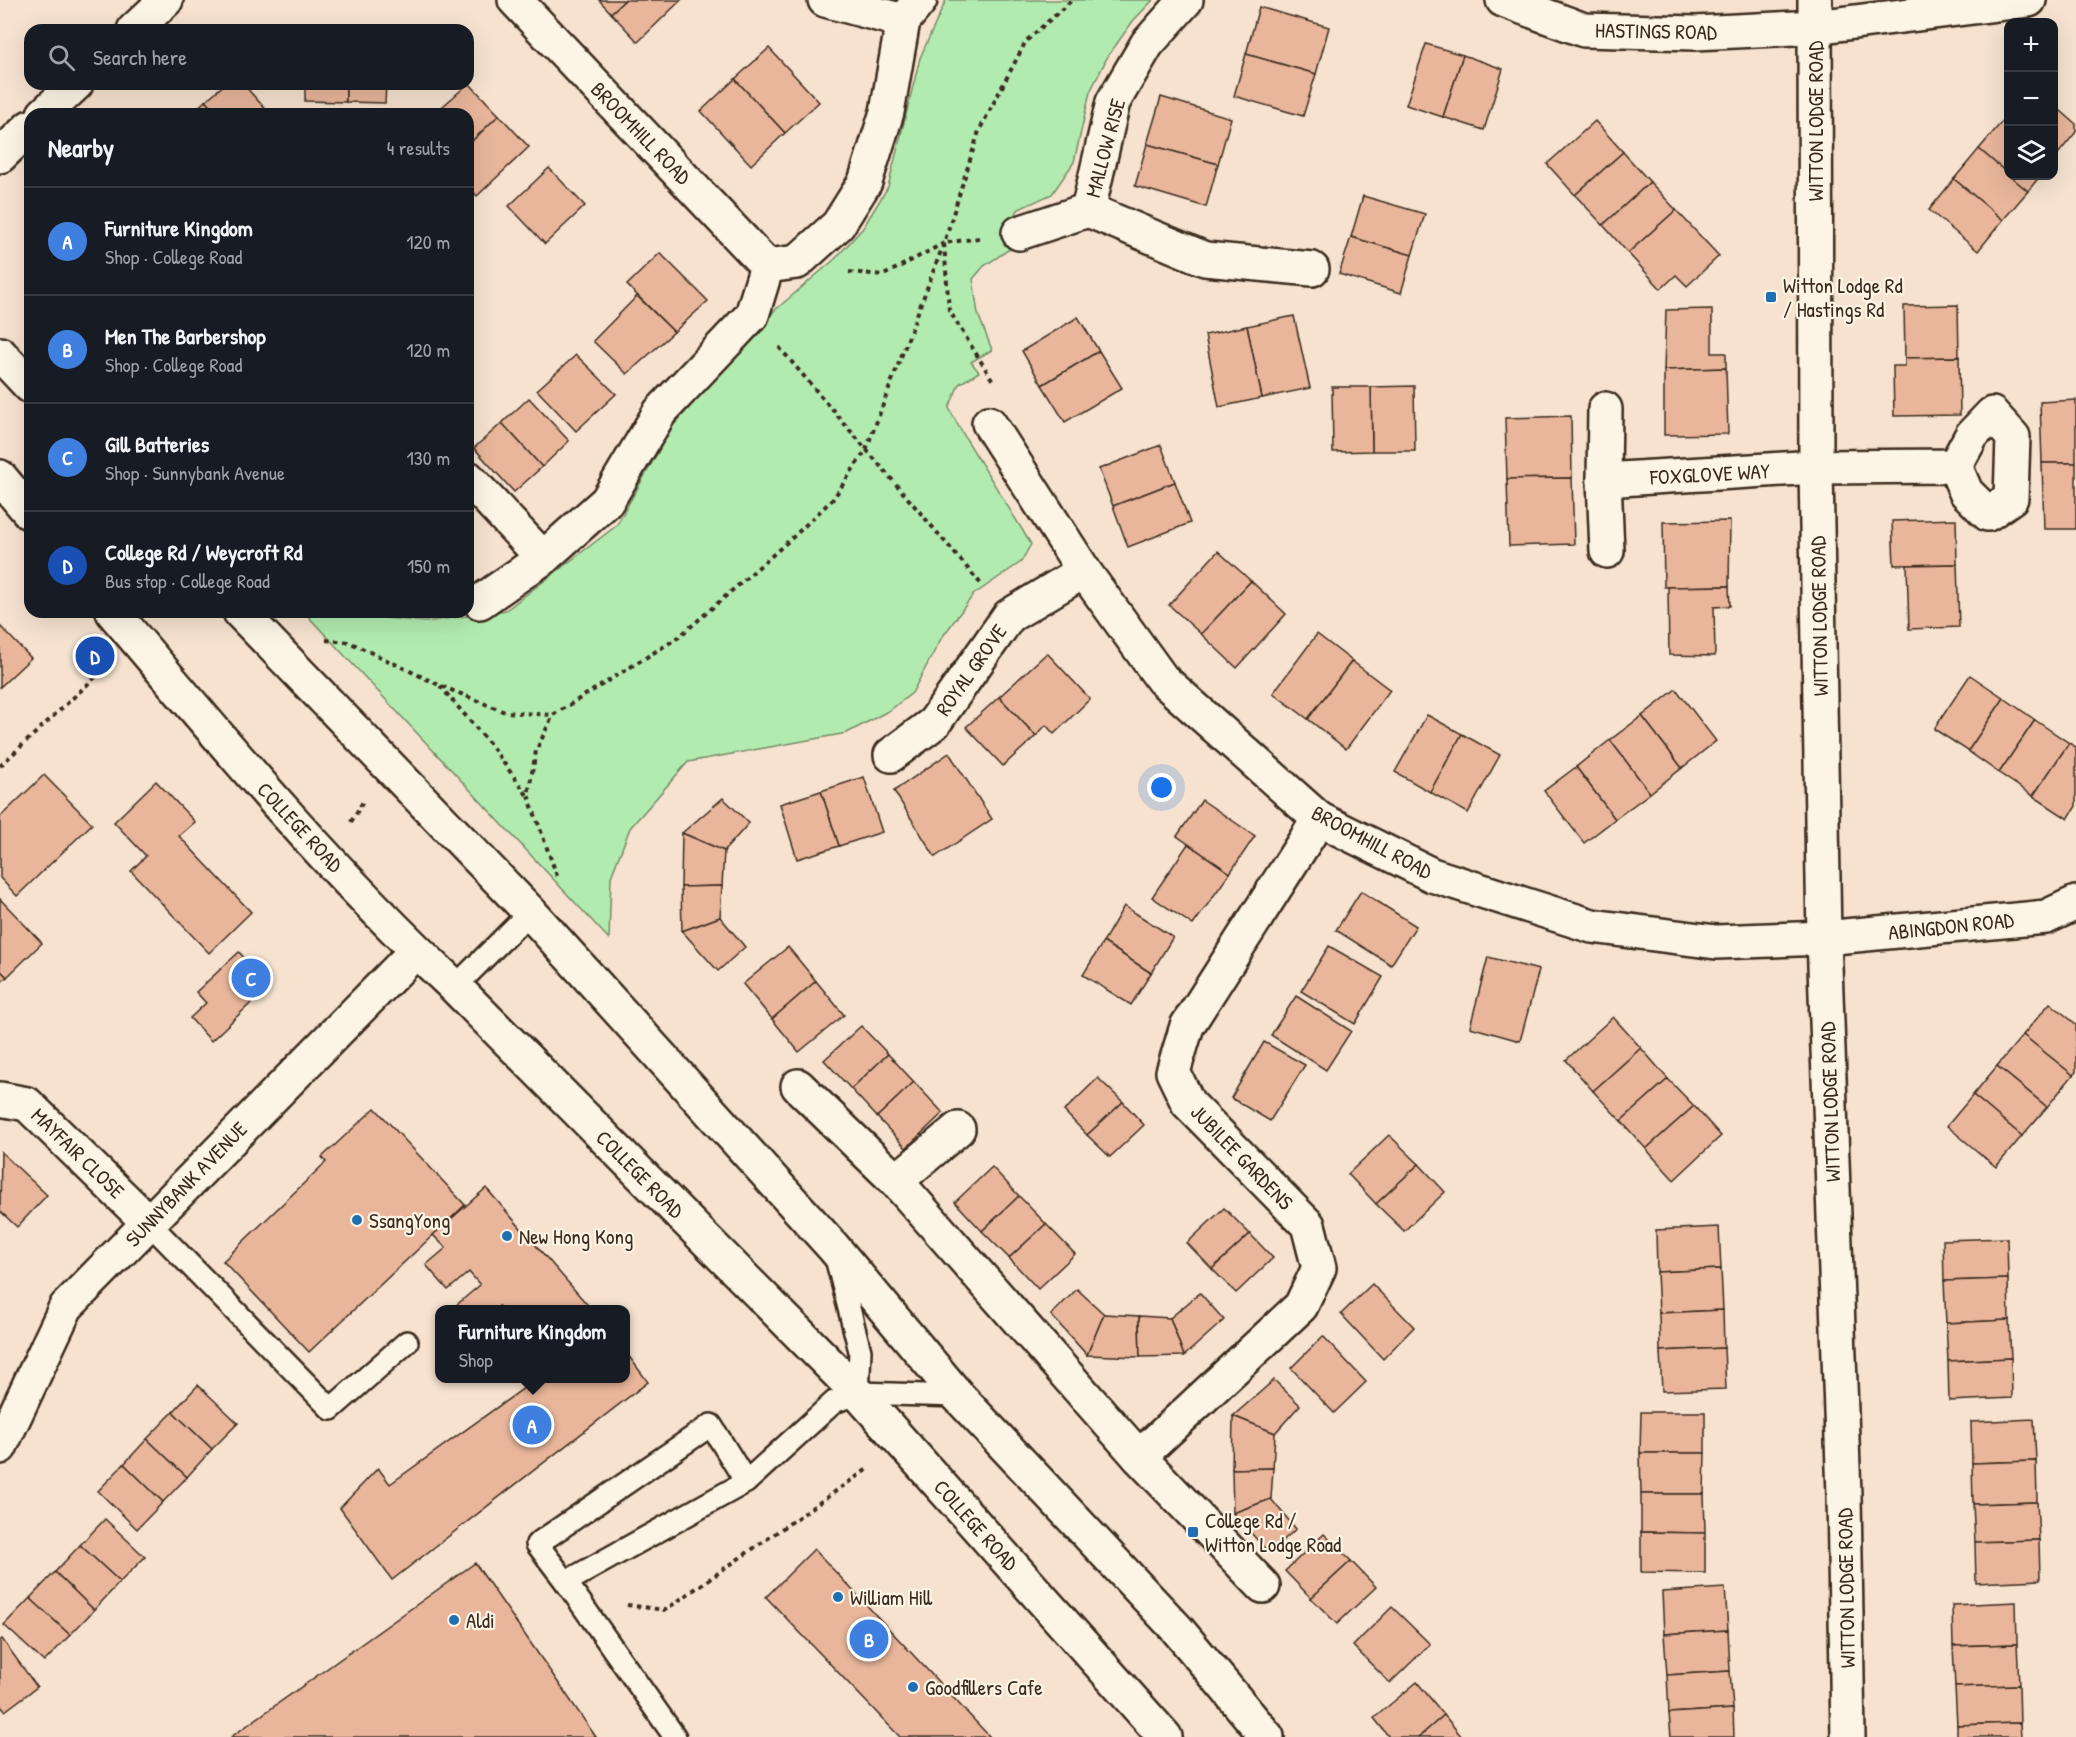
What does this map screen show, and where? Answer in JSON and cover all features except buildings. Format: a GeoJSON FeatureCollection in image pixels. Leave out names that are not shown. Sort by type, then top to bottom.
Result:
{"type":"FeatureCollection","features":[{"type":"Feature","properties":{"kind":"street"},"geometry":{"type":"LineString","coordinates":[[140,24],[166,0]]}},
{"type":"Feature","properties":{"kind":"street","name":"BROOMHILL ROAD"},"geometry":{"type":"LineString","coordinates":[[515,0],[767,266]]}},
{"type":"Feature","properties":{"kind":"street"},"geometry":{"type":"LineString","coordinates":[[480,602],[543,558],[607,501],[660,412],[752,315],[767,266],[797,262],[838,225],[865,182],[887,112],[911,11],[825,0]]}},
{"type":"Feature","properties":{"kind":"street","name":"MALLOW RISE"},"geometry":{"type":"LineString","coordinates":[[1088,210],[1113,102],[1147,44],[1186,0]]}},
{"type":"Feature","properties":{"kind":"street","name":"HASTINGS ROAD"},"geometry":{"type":"LineString","coordinates":[[1503,0],[1584,30],[1695,33],[1815,13]]}},
{"type":"Feature","properties":{"kind":"street","name":"WITTON LODGE ROAD"},"geometry":{"type":"LineString","coordinates":[[1848,1737],[1844,1495],[1824,938],[1816,468],[1815,13],[2029,0]]}},
{"type":"Feature","properties":{"kind":"street"},"geometry":{"type":"LineString","coordinates":[[50,108],[70,90]]}},
{"type":"Feature","properties":{"kind":"street"},"geometry":{"type":"LineString","coordinates":[[0,156],[24,133]]}},
{"type":"Feature","properties":{"kind":"street","name":"MALLOW RISE"},"geometry":{"type":"LineString","coordinates":[[1019,233],[1088,210],[1205,259],[1312,269]]}},
{"type":"Feature","properties":{"kind":"street"},"geometry":{"type":"LineString","coordinates":[[0,354],[24,380]]}},
{"type":"Feature","properties":{"kind":"street"},"geometry":{"type":"LineString","coordinates":[[1605,409],[1604,480],[1607,551]]}},
{"type":"Feature","properties":{"kind":"street","name":"BROOMHILL ROAD"},"geometry":{"type":"LineString","coordinates":[[989,423],[1084,571],[1162,679],[1319,819],[1431,875],[1592,926],[1716,942],[1824,938]]}},
{"type":"Feature","properties":{"kind":"street"},"geometry":{"type":"LineString","coordinates":[[1816,468],[1955,466]]}},
{"type":"Feature","properties":{"kind":"street","name":"FOXGLOVE WAY"},"geometry":{"type":"LineString","coordinates":[[1604,480],[1816,468]]}},
{"type":"Feature","properties":{"kind":"street"},"geometry":{"type":"LineString","coordinates":[[0,477],[24,506]]}},
{"type":"Feature","properties":{"kind":"street"},"geometry":{"type":"LineString","coordinates":[[474,484],[543,558]]}},
{"type":"Feature","properties":{"kind":"street","name":"ROYAL GROVE"},"geometry":{"type":"LineString","coordinates":[[891,755],[934,723],[1009,616],[1084,571]]}},
{"type":"Feature","properties":{"kind":"street","name":"COLLEGE ROAD"},"geometry":{"type":"LineString","coordinates":[[118,618],[282,810],[416,951],[455,987],[858,1392],[1165,1737]]}},
{"type":"Feature","properties":{"kind":"street"},"geometry":{"type":"LineString","coordinates":[[246,618],[530,912],[834,1248],[958,1396],[1177,1629],[1267,1737]]}},
{"type":"Feature","properties":{"kind":"street","name":"JUBILEE GARDENS"},"geometry":{"type":"LineString","coordinates":[[1139,1457],[1301,1306],[1319,1268],[1308,1225],[1188,1103],[1173,1072],[1187,1026],[1319,819]]}},
{"type":"Feature","properties":{"kind":"street","name":"ABINGDON ROAD"},"geometry":{"type":"LineString","coordinates":[[1824,938],[2046,917],[2076,903]]}},
{"type":"Feature","properties":{"kind":"street","name":"SUNNYBANK AVENUE"},"geometry":{"type":"LineString","coordinates":[[0,1447],[66,1307],[416,951]]}},
{"type":"Feature","properties":{"kind":"street"},"geometry":{"type":"LineString","coordinates":[[798,1086],[896,1181],[1139,1457],[1263,1586]]}},
{"type":"Feature","properties":{"kind":"street","name":"MAYFAIR CLOSE"},"geometry":{"type":"LineString","coordinates":[[0,1099],[27,1104],[148,1222]]}},
{"type":"Feature","properties":{"kind":"street"},"geometry":{"type":"LineString","coordinates":[[896,1181],[958,1129]]}},
{"type":"Feature","properties":{"kind":"lane"},"geometry":{"type":"LineString","coordinates":[[455,987],[530,912]]}},
{"type":"Feature","properties":{"kind":"lane"},"geometry":{"type":"LineString","coordinates":[[148,1222],[332,1409],[407,1342]]}},
{"type":"Feature","properties":{"kind":"lane"},"geometry":{"type":"LineString","coordinates":[[834,1248],[860,1351],[858,1392]]}},
{"type":"Feature","properties":{"kind":"lane"},"geometry":{"type":"LineString","coordinates":[[566,1582],[746,1482],[834,1402],[858,1392],[958,1396]]}},
{"type":"Feature","properties":{"kind":"lane"},"geometry":{"type":"LineString","coordinates":[[675,1737],[579,1599],[537,1544],[711,1425],[746,1482]]}},
{"type":"Feature","properties":{"kind":"path"},"geometry":{"type":"LineString","coordinates":[[528,795],[536,751],[553,715],[679,637],[833,499],[866,450],[944,243],[979,131],[1026,42],[1072,0]]}},
{"type":"Feature","properties":{"kind":"path"},"geometry":{"type":"LineString","coordinates":[[944,243],[1019,233]]}},
{"type":"Feature","properties":{"kind":"path"},"geometry":{"type":"LineString","coordinates":[[944,243],[949,310],[996,386],[989,423]]}},
{"type":"Feature","properties":{"kind":"path"},"geometry":{"type":"LineString","coordinates":[[752,315],[1009,616]]}},
{"type":"Feature","properties":{"kind":"path"},"geometry":{"type":"LineString","coordinates":[[263,637],[350,642],[439,685],[505,712],[553,715]]}},
{"type":"Feature","properties":{"kind":"path"},"geometry":{"type":"LineString","coordinates":[[0,766],[136,639]]}},
{"type":"Feature","properties":{"kind":"path"},"geometry":{"type":"LineString","coordinates":[[439,685],[490,744],[528,795],[560,884],[530,912]]}},
{"type":"Feature","properties":{"kind":"path"},"geometry":{"type":"LineString","coordinates":[[328,858],[387,764]]}},
{"type":"Feature","properties":{"kind":"path"},"geometry":{"type":"LineString","coordinates":[[579,1599],[665,1610],[903,1443]]}},
{"type":"Feature","properties":{"kind":"green space"},"geometry":{"type":"Polygon","coordinates":[[[946,0],[1153,0],[1133,21],[1108,56],[1090,92],[1074,162],[1052,194],[1019,209],[1008,223],[1013,247],[984,266],[973,279],[978,314],[992,350],[971,362],[979,372],[959,384],[949,408],[1031,544],[1021,562],[973,595],[941,639],[912,693],[890,710],[847,733],[688,762],[630,828],[611,877],[609,939],[310,618],[385,618],[425,622],[474,618],[474,615],[506,610],[616,526],[673,426],[774,311],[835,259],[863,228],[888,187],[920,58],[946,0]]]}},
{"type":"Feature","properties":{"kind":"place","name":"Witton Lodge Rd / Hastings Rd"},"geometry":{"type":"Point","coordinates":[1771,297]}},
{"type":"Feature","properties":{"kind":"place","name":"College Rd / Weycroft Rd"},"geometry":{"type":"Point","coordinates":[95,656]}},
{"type":"Feature","properties":{"kind":"place","name":"Gill Batteries"},"geometry":{"type":"Point","coordinates":[251,978]}},
{"type":"Feature","properties":{"kind":"place","name":"SsangYong"},"geometry":{"type":"Point","coordinates":[357,1220]}},
{"type":"Feature","properties":{"kind":"place","name":"New Hong Kong"},"geometry":{"type":"Point","coordinates":[507,1236]}},
{"type":"Feature","properties":{"kind":"place","name":"Furniture Kingdom"},"geometry":{"type":"Point","coordinates":[532,1425]}},
{"type":"Feature","properties":{"kind":"place","name":"College Rd / Witton Lodge Road"},"geometry":{"type":"Point","coordinates":[1193,1532]}},
{"type":"Feature","properties":{"kind":"place","name":"William Hill"},"geometry":{"type":"Point","coordinates":[838,1597]}},
{"type":"Feature","properties":{"kind":"place","name":"Aldi"},"geometry":{"type":"Point","coordinates":[454,1620]}},
{"type":"Feature","properties":{"kind":"place","name":"Men The Barbershop"},"geometry":{"type":"Point","coordinates":[869,1639]}},
{"type":"Feature","properties":{"kind":"place","name":"Goodfillers Cafe"},"geometry":{"type":"Point","coordinates":[913,1687]}}]}
